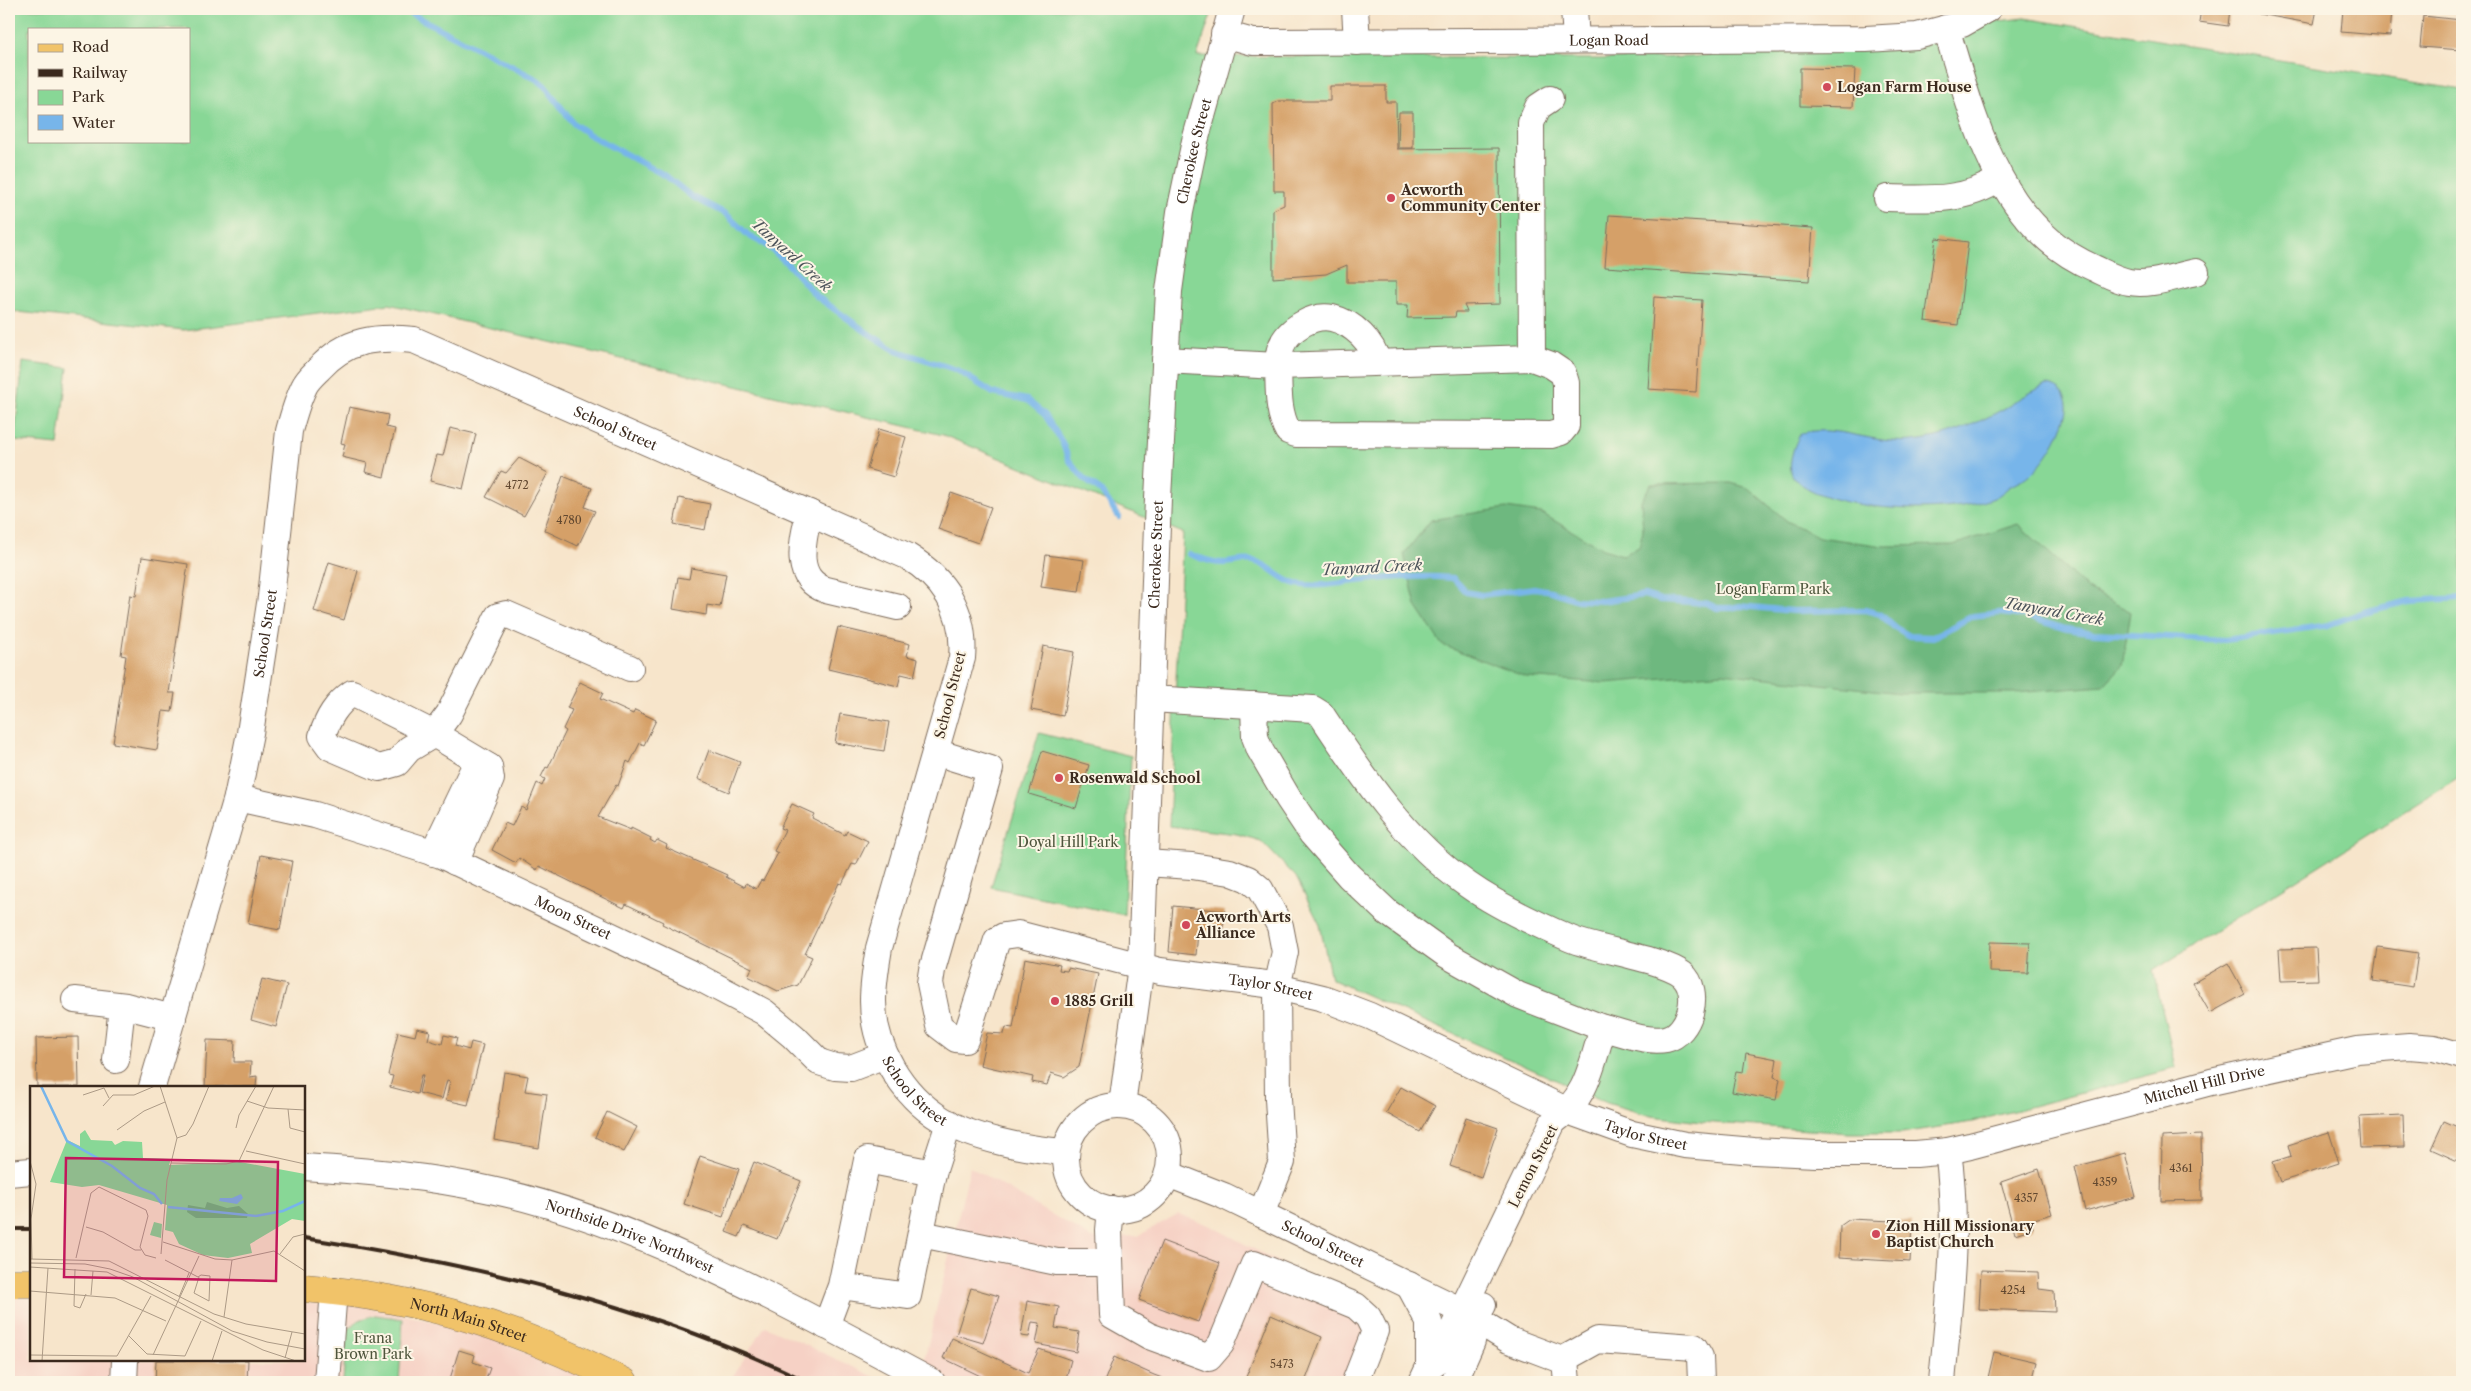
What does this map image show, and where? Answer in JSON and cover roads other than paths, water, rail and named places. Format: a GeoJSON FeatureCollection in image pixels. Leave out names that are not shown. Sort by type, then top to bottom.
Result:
{"type":"FeatureCollection","features":[{"type":"Feature","properties":{"kind":"main road"},"geometry":{"type":"LineString","coordinates":[[9,1283],[30,1283]]}},
{"type":"Feature","properties":{"kind":"main road","name":"North Main Street"},"geometry":{"type":"LineString","coordinates":[[305,1288],[381,1296],[423,1305],[491,1324],[540,1343],[624,1382]]}},
{"type":"Feature","properties":{"kind":"street","name":"Cherokee Street"},"geometry":{"type":"LineString","coordinates":[[1122,1105],[1141,966],[1169,291],[1180,212],[1195,142],[1232,9]]}},
{"type":"Feature","properties":{"kind":"street"},"geometry":{"type":"LineString","coordinates":[[1355,9],[1357,42]]}},
{"type":"Feature","properties":{"kind":"street"},"geometry":{"type":"LineString","coordinates":[[1574,9],[1576,40]]}},
{"type":"Feature","properties":{"kind":"street","name":"Logan Road"},"geometry":{"type":"LineString","coordinates":[[1224,34],[1253,42],[1866,39],[1917,36],[1962,24],[1988,9]]}},
{"type":"Feature","properties":{"kind":"street"},"geometry":{"type":"LineString","coordinates":[[1946,28],[1985,149],[1999,179],[2049,243],[2078,262],[2129,282],[2151,282],[2196,272]]}},
{"type":"Feature","properties":{"kind":"street"},"geometry":{"type":"LineString","coordinates":[[1532,358],[1531,124],[1538,107],[1550,99]]}},
{"type":"Feature","properties":{"kind":"street"},"geometry":{"type":"LineString","coordinates":[[1887,198],[1949,198],[1980,190],[1999,179]]}},
{"type":"Feature","properties":{"kind":"street"},"geometry":{"type":"LineString","coordinates":[[1165,360],[1278,366],[1378,363],[1532,358],[1552,365],[1563,373],[1566,383],[1566,426],[1561,432],[1551,435],[1296,434],[1288,431],[1284,424],[1279,395],[1278,366],[1280,348],[1287,336],[1298,326],[1314,320],[1332,318],[1366,339],[1375,351],[1378,363]]}},
{"type":"Feature","properties":{"kind":"street","name":"School Street"},"geometry":{"type":"LineString","coordinates":[[152,1086],[237,798],[250,733],[271,597],[288,431],[305,385],[336,353],[360,342],[388,337],[414,340],[810,513],[921,564],[943,585],[952,599],[962,630],[962,658],[879,948],[874,976],[873,1002],[876,1027],[885,1055],[902,1084],[920,1103],[949,1123],[1021,1146],[1065,1152]]}},
{"type":"Feature","properties":{"kind":"street"},"geometry":{"type":"LineString","coordinates":[[810,513],[802,554],[802,564],[809,580],[816,587],[898,607]]}},
{"type":"Feature","properties":{"kind":"street"},"geometry":{"type":"LineString","coordinates":[[444,857],[491,779],[489,767],[434,734],[449,714],[498,616],[506,614],[630,668]]}},
{"type":"Feature","properties":{"kind":"street"},"geometry":{"type":"LineString","coordinates":[[1152,699],[1254,705],[1304,708],[1313,709],[1321,714],[1358,771],[1403,826],[1437,859],[1467,884],[1503,906],[1572,939],[1665,966],[1681,974],[1687,980],[1693,1005],[1684,1027],[1677,1034],[1666,1039],[1652,1040],[1603,1028],[1518,995],[1447,955],[1387,912],[1349,876],[1324,848],[1288,798],[1260,750],[1255,736],[1254,705]]}},
{"type":"Feature","properties":{"kind":"street","name":"Taylor Street"},"geometry":{"type":"LineString","coordinates":[[935,752],[990,769],[930,982],[939,1026],[956,1039],[965,1040],[997,940],[1004,936],[1018,934],[1160,971],[1278,987],[1323,998],[1370,1016],[1568,1111],[1632,1134],[1685,1145],[1754,1151],[1816,1154],[1916,1154],[1948,1151]]}},
{"type":"Feature","properties":{"kind":"street","name":"Moon Street"},"geometry":{"type":"LineString","coordinates":[[237,798],[315,815],[444,857],[696,976],[764,1012],[819,1062],[834,1067],[850,1068],[885,1055]]}},
{"type":"Feature","properties":{"kind":"street"},"geometry":{"type":"LineString","coordinates":[[1144,863],[1192,866],[1230,872],[1248,879],[1260,889],[1280,926],[1285,952],[1278,987],[1278,1099],[1282,1162],[1261,1214]]}},
{"type":"Feature","properties":{"kind":"street"},"geometry":{"type":"LineString","coordinates":[[75,1000],[122,1006],[173,1018]]}},
{"type":"Feature","properties":{"kind":"street"},"geometry":{"type":"LineString","coordinates":[[116,1060],[122,1006]]}},
{"type":"Feature","properties":{"kind":"street"},"geometry":{"type":"LineString","coordinates":[[1568,1111],[1583,1091],[1603,1028]]}},
{"type":"Feature","properties":{"kind":"street","name":"Mitchell Hill Drive"},"geometry":{"type":"LineString","coordinates":[[1948,1151],[2211,1082],[2357,1050],[2409,1046],[2434,1048],[2462,1056]]}},
{"type":"Feature","properties":{"kind":"street"},"geometry":{"type":"LineString","coordinates":[[1122,1105],[1137,1109],[1151,1117],[1161,1128],[1169,1150],[1168,1174],[1161,1188],[1149,1200],[1135,1208],[1100,1208],[1085,1199],[1073,1186],[1066,1169],[1065,1152],[1069,1136],[1085,1117],[1106,1106],[1122,1105]]}},
{"type":"Feature","properties":{"kind":"street","name":"Lemon Street"},"geometry":{"type":"LineString","coordinates":[[1425,1375],[1438,1360],[1469,1314],[1568,1130],[1568,1111]]}},
{"type":"Feature","properties":{"kind":"street"},"geometry":{"type":"LineString","coordinates":[[841,1286],[908,1296],[932,1173],[949,1123]]}},
{"type":"Feature","properties":{"kind":"street"},"geometry":{"type":"LineString","coordinates":[[1942,1382],[1954,1241],[1953,1188],[1948,1151]]}},
{"type":"Feature","properties":{"kind":"street"},"geometry":{"type":"LineString","coordinates":[[826,1326],[841,1286],[867,1160],[932,1173]]}},
{"type":"Feature","properties":{"kind":"street","name":"Northside Drive Northwest"},"geometry":{"type":"LineString","coordinates":[[305,1167],[413,1175],[491,1190],[547,1204],[601,1222],[673,1252],[826,1326],[932,1382]]}},
{"type":"Feature","properties":{"kind":"street"},"geometry":{"type":"LineString","coordinates":[[9,1173],[30,1171]]}},
{"type":"Feature","properties":{"kind":"street","name":"School Street"},"geometry":{"type":"LineString","coordinates":[[1168,1174],[1188,1180],[1469,1314],[1509,1340],[1540,1353],[1566,1371]]}},
{"type":"Feature","properties":{"kind":"street"},"geometry":{"type":"LineString","coordinates":[[1111,1209],[1109,1230],[1112,1315],[1149,1336],[1209,1358],[1221,1344],[1254,1264],[1356,1306],[1368,1317],[1375,1331],[1355,1382]]}},
{"type":"Feature","properties":{"kind":"street"},"geometry":{"type":"LineString","coordinates":[[921,1234],[1057,1262],[1110,1262]]}},
{"type":"Feature","properties":{"kind":"street"},"geometry":{"type":"LineString","coordinates":[[1409,1285],[1429,1322],[1425,1375]]}},
{"type":"Feature","properties":{"kind":"street"},"geometry":{"type":"LineString","coordinates":[[327,1382],[334,1290]]}},
{"type":"Feature","properties":{"kind":"street","name":"Lemon Street"},"geometry":{"type":"LineString","coordinates":[[1454,1382],[1472,1341],[1469,1314]]}},
{"type":"Feature","properties":{"kind":"street"},"geometry":{"type":"LineString","coordinates":[[1566,1371],[1598,1340],[1694,1347],[1700,1357],[1701,1382]]}},
{"type":"Feature","properties":{"kind":"street"},"geometry":{"type":"LineString","coordinates":[[124,1382],[125,1361]]}},
{"type":"Feature","properties":{"kind":"water"},"geometry":{"type":"Polygon","coordinates":[[[2047,385],[2057,388],[2066,399],[2066,415],[2060,432],[2045,458],[2033,472],[1994,498],[1975,504],[1921,509],[1861,505],[1834,499],[1811,490],[1792,475],[1792,456],[1801,433],[1828,431],[1897,441],[1936,437],[1984,419],[2047,385]]]}},
{"type":"Feature","properties":{"kind":"waterway","name":"Tanyard Creek"},"geometry":{"type":"LineString","coordinates":[[402,9],[538,80],[545,86],[574,124],[590,135],[666,176],[691,196],[726,214],[749,236],[765,244],[787,263],[816,296],[895,350],[957,370],[993,393],[1027,400],[1045,415],[1062,442],[1069,460],[1084,479],[1101,491],[1119,517]]}},
{"type":"Feature","properties":{"kind":"waterway","name":"Tanyard Creek"},"geometry":{"type":"LineString","coordinates":[[1189,554],[1216,563],[1253,561],[1265,565],[1290,582],[1304,585],[1327,585],[1393,578],[1441,577],[1453,578],[1466,592],[1482,595],[1534,588],[1551,591],[1577,600],[1602,601],[1644,595],[1661,600],[1706,603],[1717,608],[1740,606],[1793,611],[1865,610],[1880,614],[1894,627],[1910,636],[1933,637],[1973,616],[2000,613],[2024,616],[2066,629],[2095,633],[2225,640],[2328,625],[2364,612],[2409,601],[2462,598]]}},
{"type":"Feature","properties":{"kind":"railway"},"geometry":{"type":"LineString","coordinates":[[9,1229],[30,1229]]}},
{"type":"Feature","properties":{"kind":"railway"},"geometry":{"type":"LineString","coordinates":[[305,1238],[434,1261],[562,1291],[687,1331],[748,1355],[808,1382]]}},
{"type":"Feature","properties":{"kind":"place","name":"Logan Farm House"},"geometry":{"type":"Point","coordinates":[1827,87]}},
{"type":"Feature","properties":{"kind":"place","name":"Acworth Community Center"},"geometry":{"type":"Point","coordinates":[1391,198]}},
{"type":"Feature","properties":{"kind":"place","name":"Rosenwald School"},"geometry":{"type":"Point","coordinates":[1059,778]}},
{"type":"Feature","properties":{"kind":"place","name":"Acworth Arts Alliance"},"geometry":{"type":"Point","coordinates":[1186,925]}},
{"type":"Feature","properties":{"kind":"place","name":"1885 Grill"},"geometry":{"type":"Point","coordinates":[1055,1001]}},
{"type":"Feature","properties":{"kind":"place","name":"Zion Hill Missionary Baptist Church"},"geometry":{"type":"Point","coordinates":[1876,1234]}},
{"type":"Feature","properties":{"kind":"park label","name":"Logan Farm Park"},"geometry":{"type":"Point","coordinates":[1773,589]}},
{"type":"Feature","properties":{"kind":"park label","name":"Doyal Hill Park"},"geometry":{"type":"Point","coordinates":[1068,842]}},
{"type":"Feature","properties":{"kind":"park label","name":"Frana Brown Park"},"geometry":{"type":"Point","coordinates":[373,1346]}}]}
